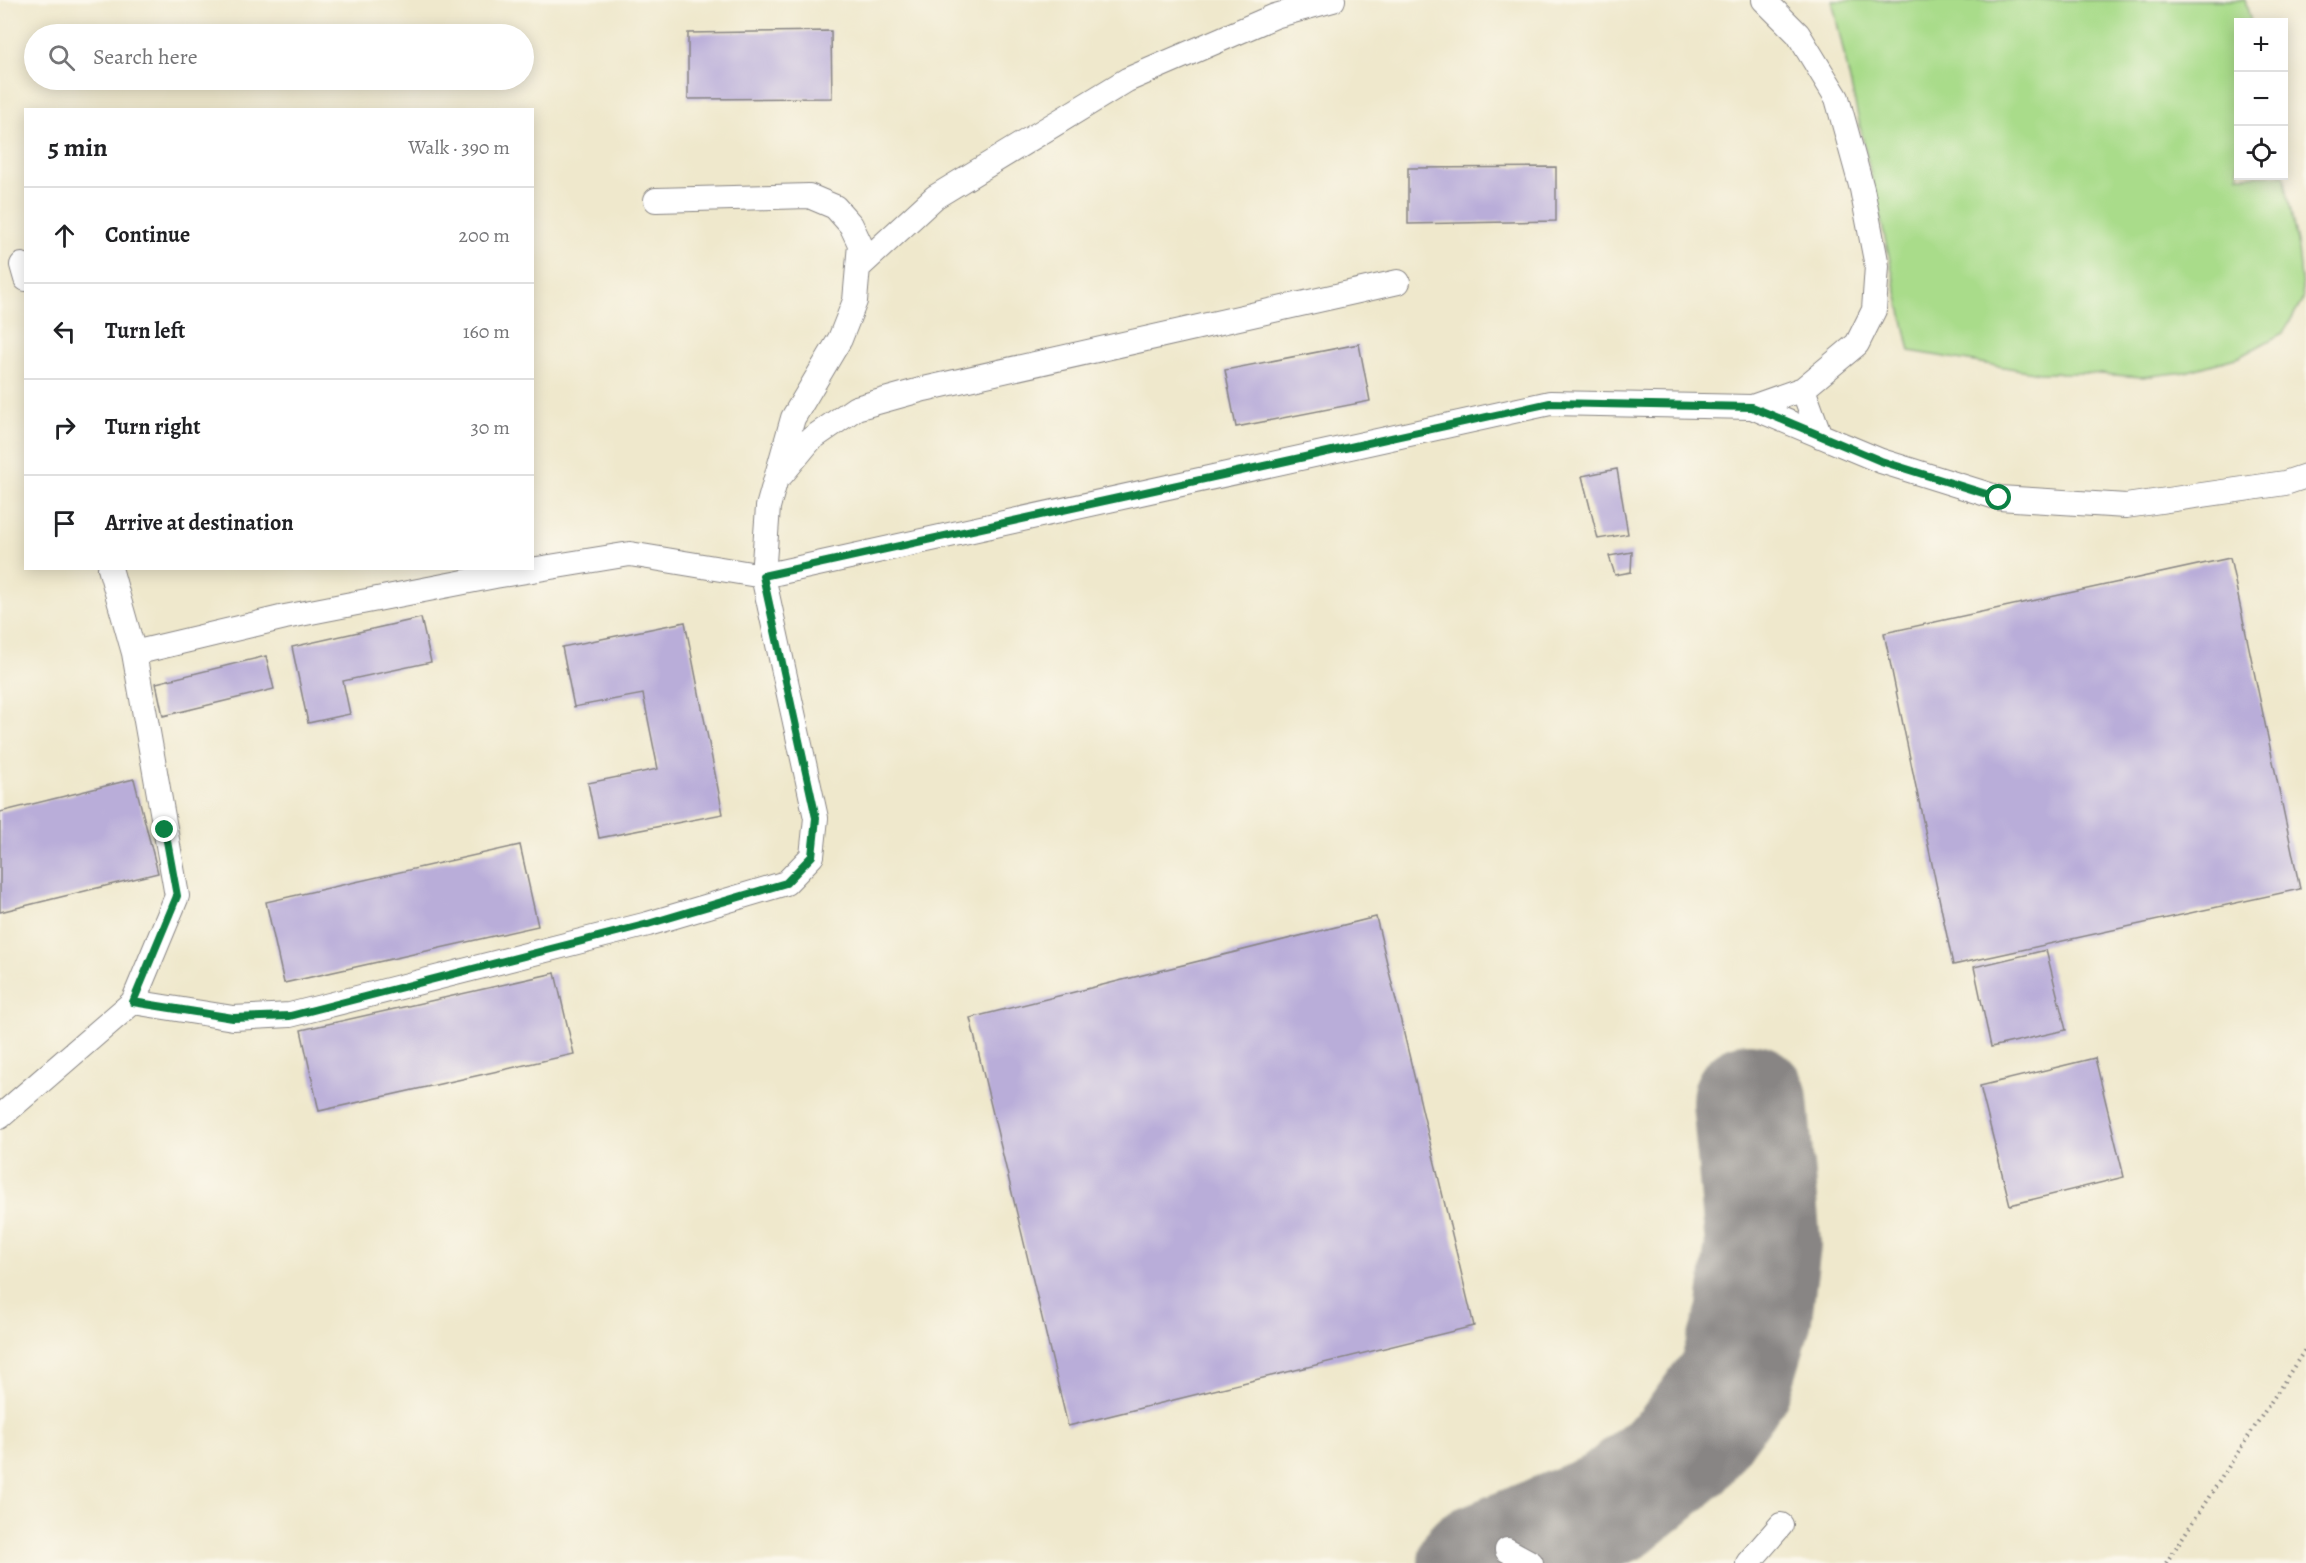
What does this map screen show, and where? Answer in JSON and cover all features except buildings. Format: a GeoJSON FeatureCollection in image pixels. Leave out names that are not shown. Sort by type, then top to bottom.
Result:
{"type":"FeatureCollection","features":[{"type":"Feature","properties":{"kind":"lane"},"geometry":{"type":"LineString","coordinates":[[859,267],[935,196],[1127,80],[1275,16],[1333,0]]}},
{"type":"Feature","properties":{"kind":"lane"},"geometry":{"type":"LineString","coordinates":[[534,570],[630,554],[763,576],[1550,403],[1752,407],[1803,389],[1857,344],[1874,310],[1877,267],[1862,189],[1837,98],[1798,34],[1764,0]]}},
{"type":"Feature","properties":{"kind":"lane"},"geometry":{"type":"LineString","coordinates":[[133,1002],[233,1018],[290,1016],[648,924],[786,883],[812,856],[816,818],[763,576],[768,507],[793,418],[840,339],[855,301],[860,244],[851,225],[835,207],[808,196],[656,200]]}},
{"type":"Feature","properties":{"kind":"lane"},"geometry":{"type":"LineString","coordinates":[[775,483],[811,439],[856,408],[935,386],[1398,282]]}},
{"type":"Feature","properties":{"kind":"lane"},"geometry":{"type":"LineString","coordinates":[[1803,389],[1820,436]]}},
{"type":"Feature","properties":{"kind":"lane"},"geometry":{"type":"LineString","coordinates":[[1752,407],[1881,461],[1999,498],[2126,506],[2285,483],[2306,476]]}},
{"type":"Feature","properties":{"kind":"lane"},"geometry":{"type":"LineString","coordinates":[[0,1118],[133,1002],[177,896],[134,653],[111,570]]}},
{"type":"Feature","properties":{"kind":"lane"},"geometry":{"type":"LineString","coordinates":[[134,653],[285,617],[532,570]]}},
{"type":"Feature","properties":{"kind":"lane"},"geometry":{"type":"LineString","coordinates":[[1748,1563],[1781,1525]]}},
{"type":"Feature","properties":{"kind":"lane"},"geometry":{"type":"LineString","coordinates":[[1507,1550],[1532,1563]]}},
{"type":"Feature","properties":{"kind":"path"},"geometry":{"type":"LineString","coordinates":[[2166,1563],[2306,1348]]}},
{"type":"Feature","properties":{"kind":"green space"},"geometry":{"type":"Polygon","coordinates":[[[1832,0],[2245,0],[2250,18],[2234,18],[2234,180],[2285,180],[2298,248],[2303,299],[2283,333],[2239,357],[2185,372],[2142,377],[2039,373],[1910,351],[1832,0]]]}},
{"type":"Feature","properties":{"kind":"taxiway"},"geometry":{"type":"LineString","coordinates":[[1476,1563],[1614,1507],[1683,1450],[1735,1379],[1754,1316],[1763,1244],[1750,1101]]}},
{"type":"Feature","properties":{"kind":"route"},"geometry":{"type":"LineString","coordinates":[[165,830],[177,896],[133,1002],[182,1008],[233,1018],[290,1016],[648,924],[786,883],[812,856],[816,818],[763,576],[1550,403],[1752,407],[1881,461],[1999,498]]}}]}
